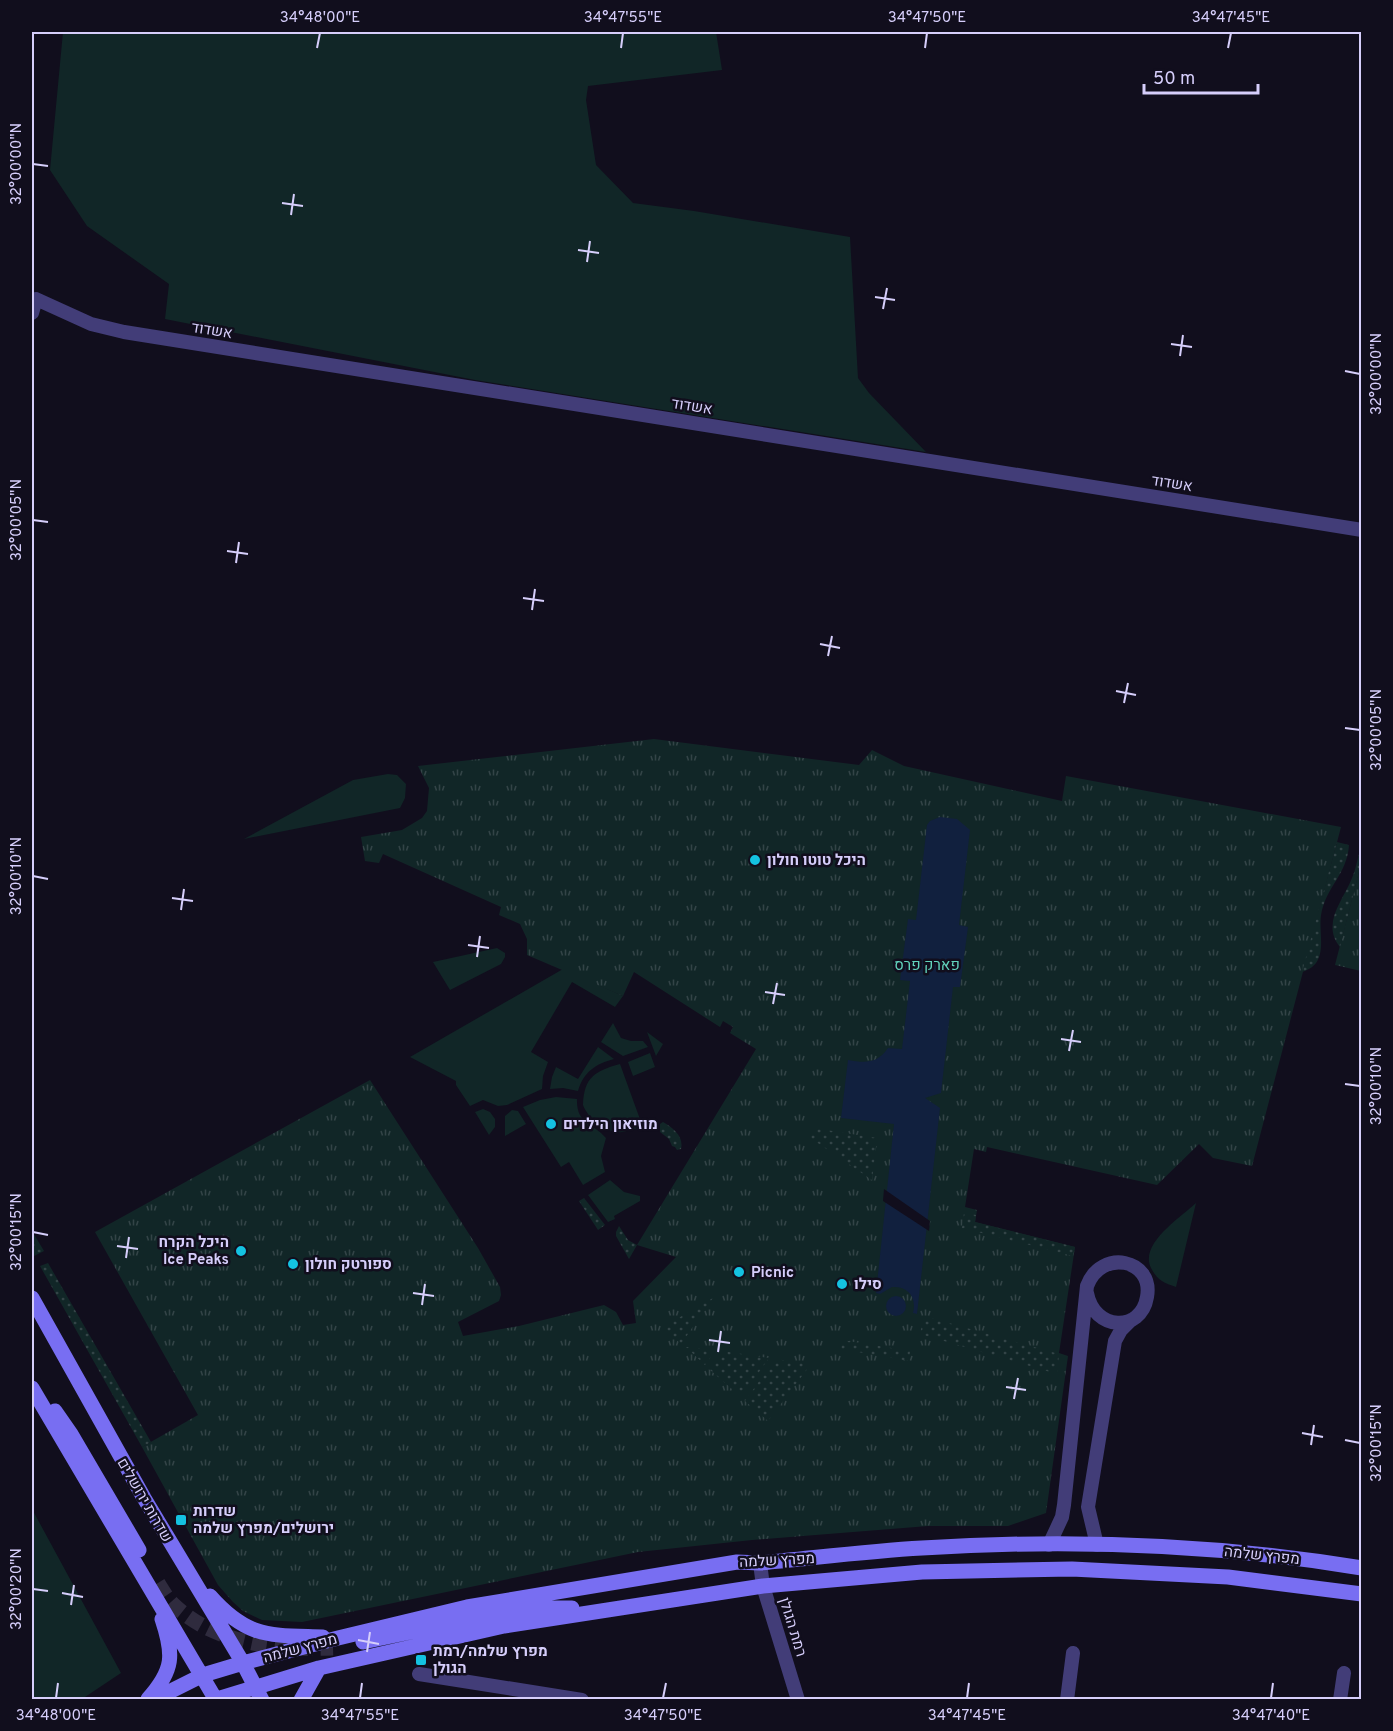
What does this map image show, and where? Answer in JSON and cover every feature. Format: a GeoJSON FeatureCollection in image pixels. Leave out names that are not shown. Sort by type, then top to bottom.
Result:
{"type":"FeatureCollection","features":[{"type":"Feature","properties":{"kind":"street","name":"אשדוד"},"geometry":{"type":"LineString","coordinates":[[33,303],[91,324],[124,332],[1362,530]]}},
{"type":"Feature","properties":{"kind":"street"},"geometry":{"type":"LineString","coordinates":[[1049,1545],[1062,1517],[1064,1505],[1090,1279],[1100,1267],[1122,1262],[1135,1267],[1145,1279],[1148,1288],[1144,1307],[1121,1330],[1115,1341],[1088,1507],[1097,1545]]}},
{"type":"Feature","properties":{"kind":"street"},"geometry":{"type":"LineString","coordinates":[[1087,1293],[1092,1310],[1106,1321],[1114,1323],[1131,1320]]}},
{"type":"Feature","properties":{"kind":"street","name":"שדרות ירושלים"},"geometry":{"type":"LineString","coordinates":[[32,1299],[183,1565],[243,1663],[258,1693]]}},
{"type":"Feature","properties":{"kind":"street"},"geometry":{"type":"LineString","coordinates":[[32,1378],[72,1434],[158,1583]]}},
{"type":"Feature","properties":{"kind":"street"},"geometry":{"type":"LineString","coordinates":[[32,1388],[150,1589],[160,1613],[167,1635],[170,1665],[159,1687],[147,1700]]}},
{"type":"Feature","properties":{"kind":"street","name":"מפרץ שלמה"},"geometry":{"type":"LineString","coordinates":[[153,1700],[203,1675],[243,1663],[336,1643],[501,1600],[736,1562],[760,1563],[922,1548],[1097,1545],[1231,1551],[1362,1568]]}},
{"type":"Feature","properties":{"kind":"street","name":"רמת הגולן"},"geometry":{"type":"LineString","coordinates":[[760,1563],[763,1586],[798,1700]]}},
{"type":"Feature","properties":{"kind":"street"},"geometry":{"type":"LineString","coordinates":[[183,1565],[223,1611],[241,1625],[258,1633],[336,1643],[524,1608],[619,1608]]}},
{"type":"Feature","properties":{"kind":"street","name":"מפרץ שלמה"},"geometry":{"type":"LineString","coordinates":[[216,1699],[258,1693],[319,1668],[504,1626],[763,1586],[922,1572],[1072,1569],[1228,1577],[1362,1594]]}},
{"type":"Feature","properties":{"kind":"street"},"geometry":{"type":"LineString","coordinates":[[139,1571],[216,1699]]}},
{"type":"Feature","properties":{"kind":"street"},"geometry":{"type":"LineString","coordinates":[[1067,1700],[1073,1653]]}},
{"type":"Feature","properties":{"kind":"street"},"geometry":{"type":"LineString","coordinates":[[301,1700],[319,1668]]}},
{"type":"Feature","properties":{"kind":"street"},"geometry":{"type":"LineString","coordinates":[[1340,1700],[1344,1673]]}},
{"type":"Feature","properties":{"kind":"street"},"geometry":{"type":"LineString","coordinates":[[419,1674],[517,1694],[582,1700]]}},
{"type":"Feature","properties":{"kind":"green space"},"geometry":{"type":"Polygon","coordinates":[[[63,32],[716,32],[722,70],[588,86],[586,100],[596,165],[633,203],[850,237],[858,378],[869,393],[926,452],[475,380],[165,319],[169,284],[87,226],[50,170],[63,32]]]}},
{"type":"Feature","properties":{"kind":"green space","name":"פארק פרס"},"geometry":{"type":"Polygon","coordinates":[[[654,739],[859,765],[872,750],[904,766],[1062,801],[1066,776],[1341,827],[1252,1166],[1213,1158],[1199,1144],[1157,1185],[987,1147],[986,1152],[974,1149],[965,1207],[977,1210],[975,1222],[1075,1247],[1059,1353],[1068,1356],[1046,1513],[1008,1526],[928,1526],[638,1552],[302,1622],[262,1620],[243,1611],[218,1585],[142,1447],[198,1415],[95,1232],[370,1080],[478,1248],[500,1287],[499,1301],[458,1322],[463,1336],[519,1326],[604,1305],[616,1312],[623,1325],[636,1323],[633,1301],[676,1257],[637,1245],[756,1049],[730,1033],[733,1027],[723,1021],[720,1027],[634,972],[623,996],[527,955],[527,939],[520,924],[499,915],[501,907],[383,854],[379,863],[365,861],[361,837],[402,830],[422,818],[427,811],[429,788],[418,766],[654,739]]]}},
{"type":"Feature","properties":{"kind":"green space"},"geometry":{"type":"Polygon","coordinates":[[[388,774],[397,775],[406,784],[405,798],[400,808],[244,839],[353,780],[388,774]]]}},
{"type":"Feature","properties":{"kind":"green space"},"geometry":{"type":"Polygon","coordinates":[[[1337,842],[1349,845],[1341,873],[1327,896],[1321,915],[1320,956],[1311,968],[1302,972],[1337,842]]]}},
{"type":"Feature","properties":{"kind":"green space"},"geometry":{"type":"Polygon","coordinates":[[[1361,848],[1361,864],[1340,947],[1335,938],[1333,921],[1353,874],[1361,848]]]}},
{"type":"Feature","properties":{"kind":"green space"},"geometry":{"type":"Polygon","coordinates":[[[1361,864],[1361,971],[1335,965],[1361,864]]]}},
{"type":"Feature","properties":{"kind":"green space"},"geometry":{"type":"Polygon","coordinates":[[[497,948],[505,953],[501,964],[450,990],[433,962],[497,948]]]}},
{"type":"Feature","properties":{"kind":"green space"},"geometry":{"type":"Polygon","coordinates":[[[563,969],[623,996],[615,1007],[572,982],[531,1052],[548,1062],[543,1076],[542,1089],[507,1105],[498,1106],[483,1100],[470,1106],[456,1085],[456,1081],[410,1057],[563,969]]]}},
{"type":"Feature","properties":{"kind":"green space"},"geometry":{"type":"Polygon","coordinates":[[[613,1023],[621,1038],[643,1041],[648,1047],[623,1056],[601,1042],[613,1023]]]}},
{"type":"Feature","properties":{"kind":"green space"},"geometry":{"type":"Polygon","coordinates":[[[647,1032],[663,1044],[656,1056],[647,1032]]]}},
{"type":"Feature","properties":{"kind":"green space"},"geometry":{"type":"Polygon","coordinates":[[[598,1047],[614,1059],[602,1063],[587,1073],[578,1091],[563,1088],[550,1089],[556,1067],[578,1079],[598,1047]]]}},
{"type":"Feature","properties":{"kind":"green space"},"geometry":{"type":"Polygon","coordinates":[[[650,1053],[655,1067],[633,1076],[628,1062],[650,1053]]]}},
{"type":"Feature","properties":{"kind":"green space"},"geometry":{"type":"Polygon","coordinates":[[[620,1064],[641,1122],[638,1128],[620,1132],[607,1129],[597,1123],[583,1105],[586,1088],[593,1077],[604,1069],[620,1064]]]}},
{"type":"Feature","properties":{"kind":"green space"},"geometry":{"type":"Polygon","coordinates":[[[556,1097],[577,1099],[579,1114],[606,1138],[601,1156],[605,1172],[583,1185],[569,1162],[561,1167],[523,1107],[556,1097]]]}},
{"type":"Feature","properties":{"kind":"green space"},"geometry":{"type":"Polygon","coordinates":[[[483,1109],[490,1112],[495,1119],[495,1127],[489,1135],[475,1112],[483,1109]]]}},
{"type":"Feature","properties":{"kind":"green space"},"geometry":{"type":"Polygon","coordinates":[[[512,1110],[518,1111],[526,1124],[505,1136],[505,1116],[512,1110]]]}},
{"type":"Feature","properties":{"kind":"green space"},"geometry":{"type":"Polygon","coordinates":[[[663,1122],[679,1136],[681,1149],[677,1150],[672,1146],[669,1139],[660,1132],[660,1124],[663,1122]]]}},
{"type":"Feature","properties":{"kind":"green space"},"geometry":{"type":"Polygon","coordinates":[[[813,1128],[877,1138],[872,1180],[809,1137],[813,1128]]]}},
{"type":"Feature","properties":{"kind":"green space"},"geometry":{"type":"Polygon","coordinates":[[[610,1180],[624,1192],[640,1196],[640,1201],[608,1222],[588,1195],[610,1180]]]}},
{"type":"Feature","properties":{"kind":"green space"},"geometry":{"type":"Polygon","coordinates":[[[584,1198],[605,1225],[598,1230],[579,1201],[584,1198]]]}},
{"type":"Feature","properties":{"kind":"green space"},"geometry":{"type":"Polygon","coordinates":[[[1196,1203],[1176,1287],[1161,1280],[1153,1272],[1149,1259],[1151,1250],[1163,1232],[1196,1203]]]}},
{"type":"Feature","properties":{"kind":"green space"},"geometry":{"type":"Polygon","coordinates":[[[964,1213],[976,1215],[975,1222],[1075,1247],[1073,1256],[962,1228],[964,1213]]]}},
{"type":"Feature","properties":{"kind":"green space"},"geometry":{"type":"Polygon","coordinates":[[[619,1226],[628,1240],[637,1245],[629,1259],[616,1236],[619,1226]]]}},
{"type":"Feature","properties":{"kind":"green space"},"geometry":{"type":"Polygon","coordinates":[[[32,1231],[44,1251],[34,1256],[32,1252],[32,1231]]]}},
{"type":"Feature","properties":{"kind":"green space"},"geometry":{"type":"Polygon","coordinates":[[[48,1263],[151,1442],[142,1447],[40,1266],[48,1263]]]}},
{"type":"Feature","properties":{"kind":"green space"},"geometry":{"type":"Polygon","coordinates":[[[713,1298],[681,1344],[663,1327],[713,1298]]]}},
{"type":"Feature","properties":{"kind":"green space"},"geometry":{"type":"Polygon","coordinates":[[[924,1316],[1059,1354],[1057,1374],[920,1334],[924,1316]]]}},
{"type":"Feature","properties":{"kind":"green space"},"geometry":{"type":"Polygon","coordinates":[[[842,1340],[910,1351],[909,1361],[841,1349],[842,1340]]]}},
{"type":"Feature","properties":{"kind":"green space"},"geometry":{"type":"Polygon","coordinates":[[[686,1347],[716,1350],[705,1365],[686,1347]]]}},
{"type":"Feature","properties":{"kind":"green space"},"geometry":{"type":"Polygon","coordinates":[[[722,1351],[769,1358],[741,1397],[709,1369],[722,1351]]]}},
{"type":"Feature","properties":{"kind":"green space"},"geometry":{"type":"Polygon","coordinates":[[[775,1359],[811,1364],[768,1421],[745,1401],[775,1359]]]}},
{"type":"Feature","properties":{"kind":"green space"},"geometry":{"type":"Polygon","coordinates":[[[32,1509],[121,1673],[82,1699],[32,1699],[32,1509]]]}},
{"type":"Feature","properties":{"kind":"water"},"geometry":{"type":"Polygon","coordinates":[[[940,817],[957,819],[970,830],[959,925],[968,927],[960,987],[953,987],[941,1093],[925,1098],[940,1108],[917,1314],[913,1313],[912,1297],[903,1288],[892,1287],[880,1294],[876,1293],[894,1124],[841,1118],[848,1060],[860,1062],[875,1060],[888,1048],[902,1049],[910,981],[900,980],[908,919],[916,920],[927,825],[930,821],[940,817]]]}},
{"type":"Feature","properties":{"kind":"water"},"geometry":{"type":"Polygon","coordinates":[[[896,1296],[903,1299],[906,1306],[903,1313],[896,1316],[889,1313],[886,1306],[889,1299],[896,1296]]]}},
{"type":"Feature","properties":{"kind":"pier"},"geometry":{"type":"Polygon","coordinates":[[[884,1189],[930,1221],[929,1231],[883,1201],[884,1189]]]}},
{"type":"Feature","properties":{"kind":"tunnel"},"geometry":{"type":"LineString","coordinates":[[158,1583],[172,1604],[192,1619],[229,1637],[270,1646],[333,1648]]}},
{"type":"Feature","properties":{"kind":"place","name":"היכל טוטו חולון"},"geometry":{"type":"Point","coordinates":[755,860]}},
{"type":"Feature","properties":{"kind":"place","name":"מוזיאון הילדים"},"geometry":{"type":"Point","coordinates":[551,1124]}},
{"type":"Feature","properties":{"kind":"place","name":"היכל הקרח Ice Peaks"},"geometry":{"type":"Point","coordinates":[241,1251]}},
{"type":"Feature","properties":{"kind":"place","name":"ספורטק חולון"},"geometry":{"type":"Point","coordinates":[293,1264]}},
{"type":"Feature","properties":{"kind":"place","name":"Picnic"},"geometry":{"type":"Point","coordinates":[739,1272]}},
{"type":"Feature","properties":{"kind":"place","name":"סילו"},"geometry":{"type":"Point","coordinates":[842,1284]}},
{"type":"Feature","properties":{"kind":"place","name":"שדרות ירושלים/מפרץ שלמה"},"geometry":{"type":"Point","coordinates":[181,1520]}},
{"type":"Feature","properties":{"kind":"place","name":"מפרץ שלמה/רמת הגולן"},"geometry":{"type":"Point","coordinates":[421,1660]}}]}
